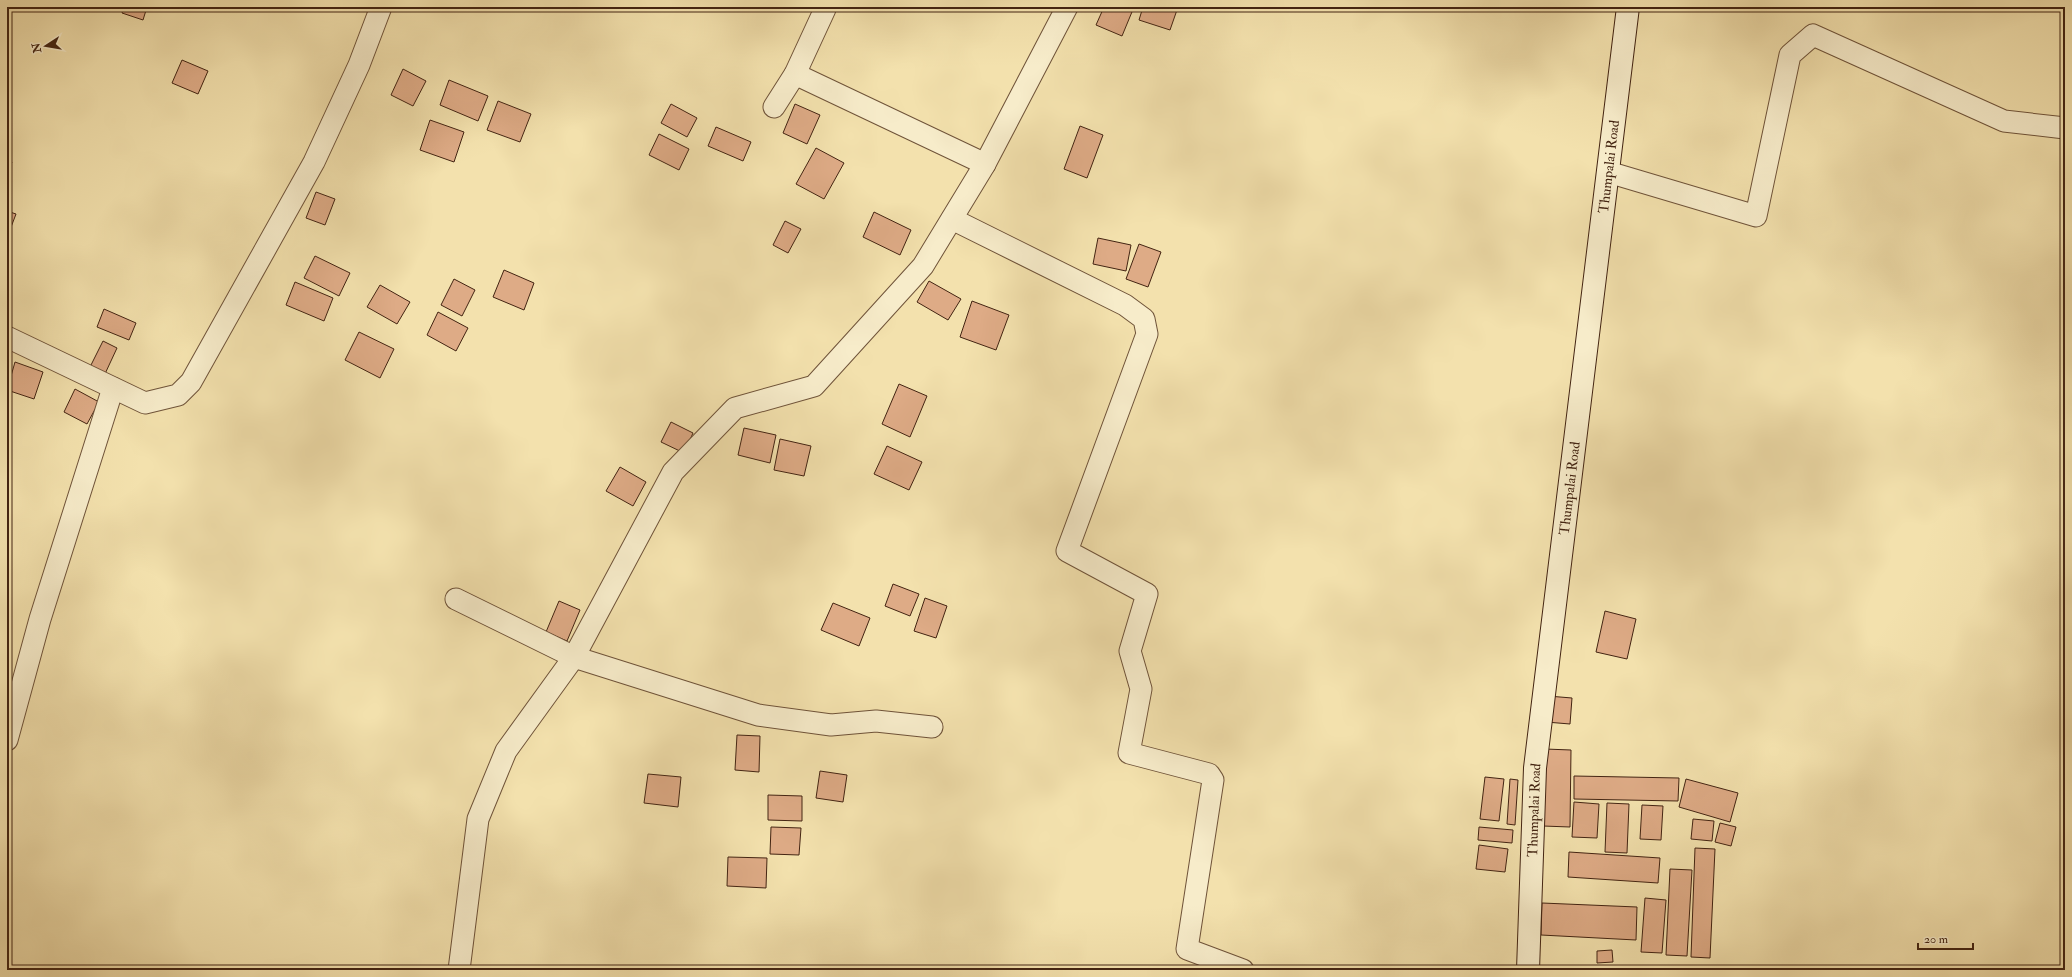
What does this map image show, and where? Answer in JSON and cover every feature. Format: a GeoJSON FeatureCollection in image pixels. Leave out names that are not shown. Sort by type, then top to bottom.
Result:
{"type":"FeatureCollection","features":[{"type":"Feature","properties":{"kind":"street"},"geometry":{"type":"LineString","coordinates":[[7,337],[145,403],[178,395],[191,382],[314,162],[359,65],[381,7]]}},
{"type":"Feature","properties":{"kind":"street"},"geometry":{"type":"LineString","coordinates":[[774,107],[795,74],[825,9],[824,7]]}},
{"type":"Feature","properties":{"kind":"street"},"geometry":{"type":"LineString","coordinates":[[459,970],[478,819],[506,751],[574,657],[672,472],[735,408],[814,386],[923,266],[985,164],[1067,7]]}},
{"type":"Feature","properties":{"kind":"street","name":"Thumpalai Road"},"geometry":{"type":"LineString","coordinates":[[1528,970],[1535,768],[1628,7]]}},
{"type":"Feature","properties":{"kind":"street"},"geometry":{"type":"LineString","coordinates":[[1608,172],[1756,216],[1790,55],[1814,35],[2004,121],[2065,128]]}},
{"type":"Feature","properties":{"kind":"street"},"geometry":{"type":"LineString","coordinates":[[795,74],[985,164]]}},
{"type":"Feature","properties":{"kind":"street"},"geometry":{"type":"LineString","coordinates":[[952,219],[1124,305],[1144,319],[1147,334],[1066,551],[1147,594],[1130,651],[1141,688],[1129,753],[1209,774],[1213,780],[1187,948],[1243,970]]}},
{"type":"Feature","properties":{"kind":"street"},"geometry":{"type":"LineString","coordinates":[[7,740],[40,619],[113,388]]}},
{"type":"Feature","properties":{"kind":"street"},"geometry":{"type":"LineString","coordinates":[[456,599],[574,657],[758,715],[831,725],[876,721],[932,727]]}},
{"type":"Feature","properties":{"kind":"building"},"geometry":{"type":"Polygon","coordinates":[[[124,7],[147,7],[143,20],[122,13],[124,7]]]}},
{"type":"Feature","properties":{"kind":"building"},"geometry":{"type":"Polygon","coordinates":[[[1104,7],[1134,7],[1122,36],[1096,25],[1104,7]]]}},
{"type":"Feature","properties":{"kind":"building"},"geometry":{"type":"Polygon","coordinates":[[[1143,7],[1178,7],[1170,30],[1139,20],[1143,7]]]}},
{"type":"Feature","properties":{"kind":"building"},"geometry":{"type":"Polygon","coordinates":[[[182,60],[208,71],[198,94],[172,83],[182,60]]]}},
{"type":"Feature","properties":{"kind":"building"},"geometry":{"type":"Polygon","coordinates":[[[403,69],[426,81],[413,106],[391,95],[403,69]]]}},
{"type":"Feature","properties":{"kind":"building"},"geometry":{"type":"Polygon","coordinates":[[[449,80],[488,96],[478,121],[440,105],[449,80]]]}},
{"type":"Feature","properties":{"kind":"building"},"geometry":{"type":"Polygon","coordinates":[[[498,101],[531,114],[520,142],[487,130],[498,101]]]}},
{"type":"Feature","properties":{"kind":"building"},"geometry":{"type":"Polygon","coordinates":[[[671,104],[697,118],[687,137],[661,123],[671,104]]]}},
{"type":"Feature","properties":{"kind":"building"},"geometry":{"type":"Polygon","coordinates":[[[795,104],[820,115],[807,144],[783,133],[795,104]]]}},
{"type":"Feature","properties":{"kind":"building"},"geometry":{"type":"Polygon","coordinates":[[[430,120],[464,132],[454,162],[420,150],[430,120]]]}},
{"type":"Feature","properties":{"kind":"building"},"geometry":{"type":"Polygon","coordinates":[[[1080,126],[1103,135],[1087,178],[1064,169],[1080,126]]]}},
{"type":"Feature","properties":{"kind":"building"},"geometry":{"type":"Polygon","coordinates":[[[716,127],[751,142],[743,161],[708,146],[716,127]]]}},
{"type":"Feature","properties":{"kind":"building"},"geometry":{"type":"Polygon","coordinates":[[[659,134],[689,149],[679,170],[649,155],[659,134]]]}},
{"type":"Feature","properties":{"kind":"building"},"geometry":{"type":"Polygon","coordinates":[[[816,148],[844,163],[824,199],[796,184],[816,148]]]}},
{"type":"Feature","properties":{"kind":"building"},"geometry":{"type":"Polygon","coordinates":[[[7,159],[12,162],[7,172],[7,159]]]}},
{"type":"Feature","properties":{"kind":"building"},"geometry":{"type":"Polygon","coordinates":[[[316,192],[335,199],[325,225],[306,218],[316,192]]]}},
{"type":"Feature","properties":{"kind":"building"},"geometry":{"type":"Polygon","coordinates":[[[7,211],[16,214],[8,235],[7,235],[7,211]]]}},
{"type":"Feature","properties":{"kind":"building"},"geometry":{"type":"Polygon","coordinates":[[[874,212],[911,230],[900,255],[863,237],[874,212]]]}},
{"type":"Feature","properties":{"kind":"building"},"geometry":{"type":"Polygon","coordinates":[[[785,221],[801,229],[788,253],[773,245],[785,221]]]}},
{"type":"Feature","properties":{"kind":"building"},"geometry":{"type":"Polygon","coordinates":[[[1098,238],[1131,245],[1126,271],[1093,264],[1098,238]]]}},
{"type":"Feature","properties":{"kind":"building"},"geometry":{"type":"Polygon","coordinates":[[[1139,244],[1161,252],[1148,287],[1126,279],[1139,244]]]}},
{"type":"Feature","properties":{"kind":"building"},"geometry":{"type":"Polygon","coordinates":[[[315,256],[350,273],[339,296],[304,278],[315,256]]]}},
{"type":"Feature","properties":{"kind":"building"},"geometry":{"type":"Polygon","coordinates":[[[504,270],[534,283],[524,310],[493,297],[504,270]]]}},
{"type":"Feature","properties":{"kind":"building"},"geometry":{"type":"Polygon","coordinates":[[[454,279],[475,290],[462,316],[441,305],[454,279]]]}},
{"type":"Feature","properties":{"kind":"building"},"geometry":{"type":"Polygon","coordinates":[[[929,281],[961,299],[948,320],[917,302],[929,281]]]}},
{"type":"Feature","properties":{"kind":"building"},"geometry":{"type":"Polygon","coordinates":[[[295,282],[333,298],[324,321],[286,305],[295,282]]]}},
{"type":"Feature","properties":{"kind":"building"},"geometry":{"type":"Polygon","coordinates":[[[380,285],[410,302],[397,324],[367,307],[380,285]]]}},
{"type":"Feature","properties":{"kind":"building"},"geometry":{"type":"Polygon","coordinates":[[[972,301],[1009,315],[996,350],[960,337],[972,301]]]}},
{"type":"Feature","properties":{"kind":"building"},"geometry":{"type":"Polygon","coordinates":[[[104,309],[136,323],[129,340],[97,327],[104,309]]]}},
{"type":"Feature","properties":{"kind":"building"},"geometry":{"type":"Polygon","coordinates":[[[438,312],[468,328],[456,351],[427,335],[438,312]]]}},
{"type":"Feature","properties":{"kind":"building"},"geometry":{"type":"Polygon","coordinates":[[[359,332],[394,349],[380,378],[345,360],[359,332]]]}},
{"type":"Feature","properties":{"kind":"building"},"geometry":{"type":"Polygon","coordinates":[[[103,341],[117,348],[104,376],[89,369],[103,341]]]}},
{"type":"Feature","properties":{"kind":"building"},"geometry":{"type":"Polygon","coordinates":[[[15,362],[43,372],[34,399],[7,390],[15,362]]]}},
{"type":"Feature","properties":{"kind":"building"},"geometry":{"type":"Polygon","coordinates":[[[899,384],[927,396],[910,437],[882,424],[899,384]]]}},
{"type":"Feature","properties":{"kind":"building"},"geometry":{"type":"Polygon","coordinates":[[[75,389],[99,402],[87,424],[64,412],[75,389]]]}},
{"type":"Feature","properties":{"kind":"building"},"geometry":{"type":"Polygon","coordinates":[[[671,422],[693,433],[684,453],[661,442],[671,422]]]}},
{"type":"Feature","properties":{"kind":"building"},"geometry":{"type":"Polygon","coordinates":[[[744,428],[776,435],[770,463],[738,455],[744,428]]]}},
{"type":"Feature","properties":{"kind":"building"},"geometry":{"type":"Polygon","coordinates":[[[780,439],[811,446],[804,476],[774,470],[780,439]]]}},
{"type":"Feature","properties":{"kind":"building"},"geometry":{"type":"Polygon","coordinates":[[[887,446],[922,462],[909,490],[874,474],[887,446]]]}},
{"type":"Feature","properties":{"kind":"building"},"geometry":{"type":"Polygon","coordinates":[[[620,467],[646,482],[633,506],[606,491],[620,467]]]}},
{"type":"Feature","properties":{"kind":"building"},"geometry":{"type":"Polygon","coordinates":[[[893,584],[919,594],[910,616],[885,606],[893,584]]]}},
{"type":"Feature","properties":{"kind":"building"},"geometry":{"type":"Polygon","coordinates":[[[925,598],[947,606],[936,638],[914,631],[925,598]]]}},
{"type":"Feature","properties":{"kind":"building"},"geometry":{"type":"Polygon","coordinates":[[[559,601],[580,610],[567,641],[546,632],[559,601]]]}},
{"type":"Feature","properties":{"kind":"building"},"geometry":{"type":"Polygon","coordinates":[[[833,603],[870,618],[859,646],[821,630],[833,603]]]}},
{"type":"Feature","properties":{"kind":"building"},"geometry":{"type":"Polygon","coordinates":[[[1605,611],[1636,619],[1627,659],[1596,652],[1605,611]]]}},
{"type":"Feature","properties":{"kind":"building"},"geometry":{"type":"Polygon","coordinates":[[[1548,696],[1572,698],[1570,724],[1546,722],[1548,696]]]}},
{"type":"Feature","properties":{"kind":"building"},"geometry":{"type":"Polygon","coordinates":[[[737,735],[760,736],[759,772],[735,770],[737,735]]]}},
{"type":"Feature","properties":{"kind":"building"},"geometry":{"type":"Polygon","coordinates":[[[1545,749],[1571,750],[1570,827],[1543,826],[1545,749]]]}},
{"type":"Feature","properties":{"kind":"building"},"geometry":{"type":"Polygon","coordinates":[[[820,771],[847,775],[843,802],[816,798],[820,771]]]}},
{"type":"Feature","properties":{"kind":"building"},"geometry":{"type":"Polygon","coordinates":[[[648,774],[681,777],[678,807],[644,803],[648,774]]]}},
{"type":"Feature","properties":{"kind":"building"},"geometry":{"type":"Polygon","coordinates":[[[1574,776],[1679,778],[1678,801],[1574,799],[1574,776]]]}},
{"type":"Feature","properties":{"kind":"building"},"geometry":{"type":"Polygon","coordinates":[[[1485,777],[1504,779],[1499,821],[1480,819],[1485,777]]]}},
{"type":"Feature","properties":{"kind":"building"},"geometry":{"type":"Polygon","coordinates":[[[1510,779],[1518,780],[1515,825],[1507,824],[1510,779]]]}},
{"type":"Feature","properties":{"kind":"building"},"geometry":{"type":"Polygon","coordinates":[[[1686,779],[1738,793],[1730,822],[1679,807],[1686,779]]]}},
{"type":"Feature","properties":{"kind":"building"},"geometry":{"type":"Polygon","coordinates":[[[768,795],[802,796],[802,821],[768,820],[768,795]]]}},
{"type":"Feature","properties":{"kind":"building"},"geometry":{"type":"Polygon","coordinates":[[[1574,802],[1599,804],[1597,838],[1572,837],[1574,802]]]}},
{"type":"Feature","properties":{"kind":"building"},"geometry":{"type":"Polygon","coordinates":[[[1607,803],[1629,804],[1627,853],[1605,852],[1607,803]]]}},
{"type":"Feature","properties":{"kind":"building"},"geometry":{"type":"Polygon","coordinates":[[[1642,805],[1663,806],[1661,840],[1640,839],[1642,805]]]}},
{"type":"Feature","properties":{"kind":"building"},"geometry":{"type":"Polygon","coordinates":[[[1693,819],[1714,821],[1712,841],[1691,839],[1693,819]]]}},
{"type":"Feature","properties":{"kind":"building"},"geometry":{"type":"Polygon","coordinates":[[[1720,823],[1736,827],[1731,846],[1715,842],[1720,823]]]}},
{"type":"Feature","properties":{"kind":"building"},"geometry":{"type":"Polygon","coordinates":[[[771,827],[801,828],[799,855],[770,854],[771,827]]]}},
{"type":"Feature","properties":{"kind":"building"},"geometry":{"type":"Polygon","coordinates":[[[1479,827],[1513,830],[1512,843],[1478,840],[1479,827]]]}},
{"type":"Feature","properties":{"kind":"building"},"geometry":{"type":"Polygon","coordinates":[[[1479,845],[1508,849],[1505,872],[1476,869],[1479,845]]]}},
{"type":"Feature","properties":{"kind":"building"},"geometry":{"type":"Polygon","coordinates":[[[1695,848],[1715,849],[1710,958],[1691,957],[1695,848]]]}},
{"type":"Feature","properties":{"kind":"building"},"geometry":{"type":"Polygon","coordinates":[[[1569,852],[1660,858],[1658,883],[1568,877],[1569,852]]]}},
{"type":"Feature","properties":{"kind":"building"},"geometry":{"type":"Polygon","coordinates":[[[728,857],[767,858],[766,888],[727,886],[728,857]]]}},
{"type":"Feature","properties":{"kind":"building"},"geometry":{"type":"Polygon","coordinates":[[[1670,869],[1692,870],[1687,956],[1666,955],[1670,869]]]}},
{"type":"Feature","properties":{"kind":"building"},"geometry":{"type":"Polygon","coordinates":[[[1645,898],[1666,900],[1662,953],[1641,952],[1645,898]]]}},
{"type":"Feature","properties":{"kind":"building"},"geometry":{"type":"Polygon","coordinates":[[[1542,903],[1637,907],[1636,940],[1541,935],[1542,903]]]}},
{"type":"Feature","properties":{"kind":"building"},"geometry":{"type":"Polygon","coordinates":[[[1612,950],[1613,962],[1597,963],[1597,951],[1612,950]]]}}]}
